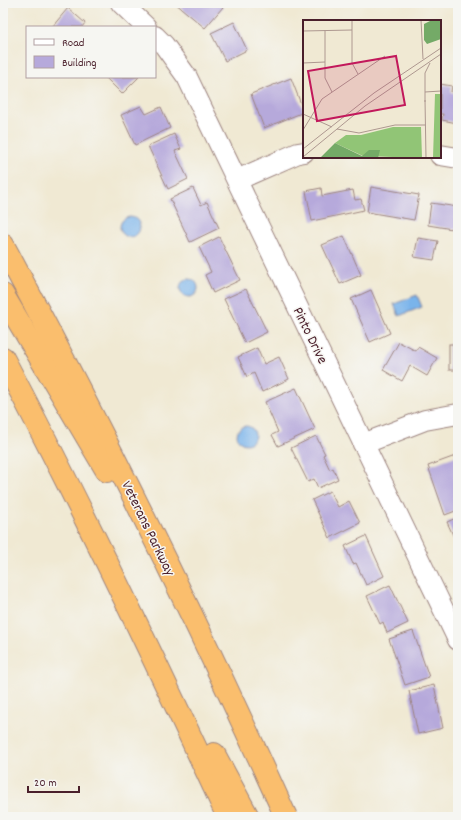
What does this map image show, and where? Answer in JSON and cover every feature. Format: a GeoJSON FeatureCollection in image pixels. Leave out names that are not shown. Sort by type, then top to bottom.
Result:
{"type":"FeatureCollection","features":[{"type":"Feature","properties":{"kind":"highway","name":"Veterans Parkway"},"geometry":{"type":"LineString","coordinates":[[3,245],[54,339],[164,558],[286,817]]}},
{"type":"Feature","properties":{"kind":"highway"},"geometry":{"type":"LineString","coordinates":[[3,295],[97,455],[164,558]]}},
{"type":"Feature","properties":{"kind":"highway"},"geometry":{"type":"LineString","coordinates":[[3,358],[60,466],[167,685],[228,817]]}},
{"type":"Feature","properties":{"kind":"highway"},"geometry":{"type":"LineString","coordinates":[[167,685],[213,752],[248,817]]}},
{"type":"Feature","properties":{"kind":"highway"},"geometry":{"type":"LineString","coordinates":[[186,726],[212,817]]}},
{"type":"Feature","properties":{"kind":"street"},"geometry":{"type":"LineString","coordinates":[[121,3],[145,26]]}},
{"type":"Feature","properties":{"kind":"street","name":"Pinto Drive"},"geometry":{"type":"LineString","coordinates":[[156,37],[164,45],[187,77],[458,640]]}},
{"type":"Feature","properties":{"kind":"street"},"geometry":{"type":"LineString","coordinates":[[236,180],[303,152]]}},
{"type":"Feature","properties":{"kind":"street"},"geometry":{"type":"LineString","coordinates":[[441,155],[458,158]]}},
{"type":"Feature","properties":{"kind":"street"},"geometry":{"type":"LineString","coordinates":[[363,444],[425,420],[458,414]]}},
{"type":"Feature","properties":{"kind":"water"},"geometry":{"type":"Polygon","coordinates":[[[130,217],[137,220],[140,227],[137,234],[130,237],[123,234],[120,227],[123,220],[130,217]]]}},
{"type":"Feature","properties":{"kind":"water"},"geometry":{"type":"Polygon","coordinates":[[[189,279],[195,282],[198,288],[195,294],[189,297],[183,294],[180,288],[183,282],[189,279]]]}},
{"type":"Feature","properties":{"kind":"water"},"geometry":{"type":"Polygon","coordinates":[[[417,295],[422,307],[399,316],[394,304],[417,295]]]}},
{"type":"Feature","properties":{"kind":"water"},"geometry":{"type":"Polygon","coordinates":[[[246,426],[252,429],[255,435],[252,441],[246,444],[240,441],[237,435],[240,429],[246,426]]]}},
{"type":"Feature","properties":{"kind":"building"},"geometry":{"type":"Polygon","coordinates":[[[175,3],[218,3],[223,7],[205,28],[175,3]]]}},
{"type":"Feature","properties":{"kind":"building"},"geometry":{"type":"Polygon","coordinates":[[[68,8],[85,23],[83,26],[53,26],[68,8]]]}},
{"type":"Feature","properties":{"kind":"building"},"geometry":{"type":"Polygon","coordinates":[[[234,22],[247,50],[225,61],[211,33],[234,22]]]}},
{"type":"Feature","properties":{"kind":"building"},"geometry":{"type":"Polygon","coordinates":[[[106,78],[138,78],[122,94],[106,78]]]}},
{"type":"Feature","properties":{"kind":"building"},"geometry":{"type":"Polygon","coordinates":[[[291,78],[303,112],[264,128],[251,94],[291,78]]]}},
{"type":"Feature","properties":{"kind":"building"},"geometry":{"type":"Polygon","coordinates":[[[441,84],[452,86],[451,92],[456,93],[458,86],[457,123],[442,120],[443,114],[441,114],[441,84]]]}},
{"type":"Feature","properties":{"kind":"building"},"geometry":{"type":"Polygon","coordinates":[[[141,106],[146,114],[161,107],[170,128],[135,145],[121,115],[141,106]]]}},
{"type":"Feature","properties":{"kind":"building"},"geometry":{"type":"Polygon","coordinates":[[[174,134],[181,149],[175,151],[188,179],[168,189],[148,146],[174,134]]]}},
{"type":"Feature","properties":{"kind":"building"},"geometry":{"type":"Polygon","coordinates":[[[371,187],[419,195],[414,220],[367,212],[371,187]]]}},
{"type":"Feature","properties":{"kind":"building"},"geometry":{"type":"Polygon","coordinates":[[[193,188],[201,205],[207,202],[219,228],[190,242],[170,199],[193,188]]]}},
{"type":"Feature","properties":{"kind":"building"},"geometry":{"type":"Polygon","coordinates":[[[321,188],[322,196],[353,190],[355,200],[361,199],[364,210],[312,221],[306,191],[321,188]]]}},
{"type":"Feature","properties":{"kind":"building"},"geometry":{"type":"Polygon","coordinates":[[[431,203],[458,207],[458,230],[428,225],[431,203]]]}},
{"type":"Feature","properties":{"kind":"building"},"geometry":{"type":"Polygon","coordinates":[[[344,236],[361,275],[340,284],[322,245],[344,236]]]}},
{"type":"Feature","properties":{"kind":"building"},"geometry":{"type":"Polygon","coordinates":[[[219,237],[240,280],[213,293],[205,275],[211,272],[199,247],[219,237]]]}},
{"type":"Feature","properties":{"kind":"building"},"geometry":{"type":"Polygon","coordinates":[[[418,238],[438,241],[434,260],[414,257],[418,238]]]}},
{"type":"Feature","properties":{"kind":"building"},"geometry":{"type":"Polygon","coordinates":[[[246,289],[267,332],[245,343],[224,299],[246,289]]]}},
{"type":"Feature","properties":{"kind":"building"},"geometry":{"type":"Polygon","coordinates":[[[371,290],[390,333],[370,342],[351,299],[371,290]]]}},
{"type":"Feature","properties":{"kind":"building"},"geometry":{"type":"Polygon","coordinates":[[[399,342],[416,351],[418,347],[437,358],[427,376],[410,366],[402,381],[383,370],[399,342]]]}},
{"type":"Feature","properties":{"kind":"building"},"geometry":{"type":"Polygon","coordinates":[[[449,344],[458,344],[458,370],[449,370],[449,344]]]}},
{"type":"Feature","properties":{"kind":"building"},"geometry":{"type":"Polygon","coordinates":[[[257,348],[264,364],[279,357],[289,379],[262,392],[254,373],[247,377],[238,357],[257,348]]]}},
{"type":"Feature","properties":{"kind":"building"},"geometry":{"type":"Polygon","coordinates":[[[296,388],[315,429],[278,446],[272,435],[278,432],[265,402],[296,388]]]}},
{"type":"Feature","properties":{"kind":"building"},"geometry":{"type":"Polygon","coordinates":[[[316,436],[325,454],[323,455],[330,470],[333,468],[338,479],[318,488],[314,479],[308,482],[291,448],[316,436]]]}},
{"type":"Feature","properties":{"kind":"building"},"geometry":{"type":"Polygon","coordinates":[[[458,455],[458,510],[445,515],[428,466],[458,455]]]}},
{"type":"Feature","properties":{"kind":"building"},"geometry":{"type":"Polygon","coordinates":[[[330,491],[338,507],[349,501],[360,523],[330,538],[312,500],[330,491]]]}},
{"type":"Feature","properties":{"kind":"building"},"geometry":{"type":"Polygon","coordinates":[[[458,517],[458,546],[447,522],[458,517]]]}},
{"type":"Feature","properties":{"kind":"building"},"geometry":{"type":"Polygon","coordinates":[[[366,536],[384,576],[366,585],[356,563],[353,564],[345,546],[366,536]]]}},
{"type":"Feature","properties":{"kind":"building"},"geometry":{"type":"Polygon","coordinates":[[[390,585],[408,623],[387,633],[383,622],[380,624],[367,596],[390,585]]]}},
{"type":"Feature","properties":{"kind":"building"},"geometry":{"type":"Polygon","coordinates":[[[413,631],[429,677],[405,685],[389,639],[413,631]]]}},
{"type":"Feature","properties":{"kind":"building"},"geometry":{"type":"Polygon","coordinates":[[[434,685],[443,728],[418,734],[409,691],[434,685]]]}}]}
